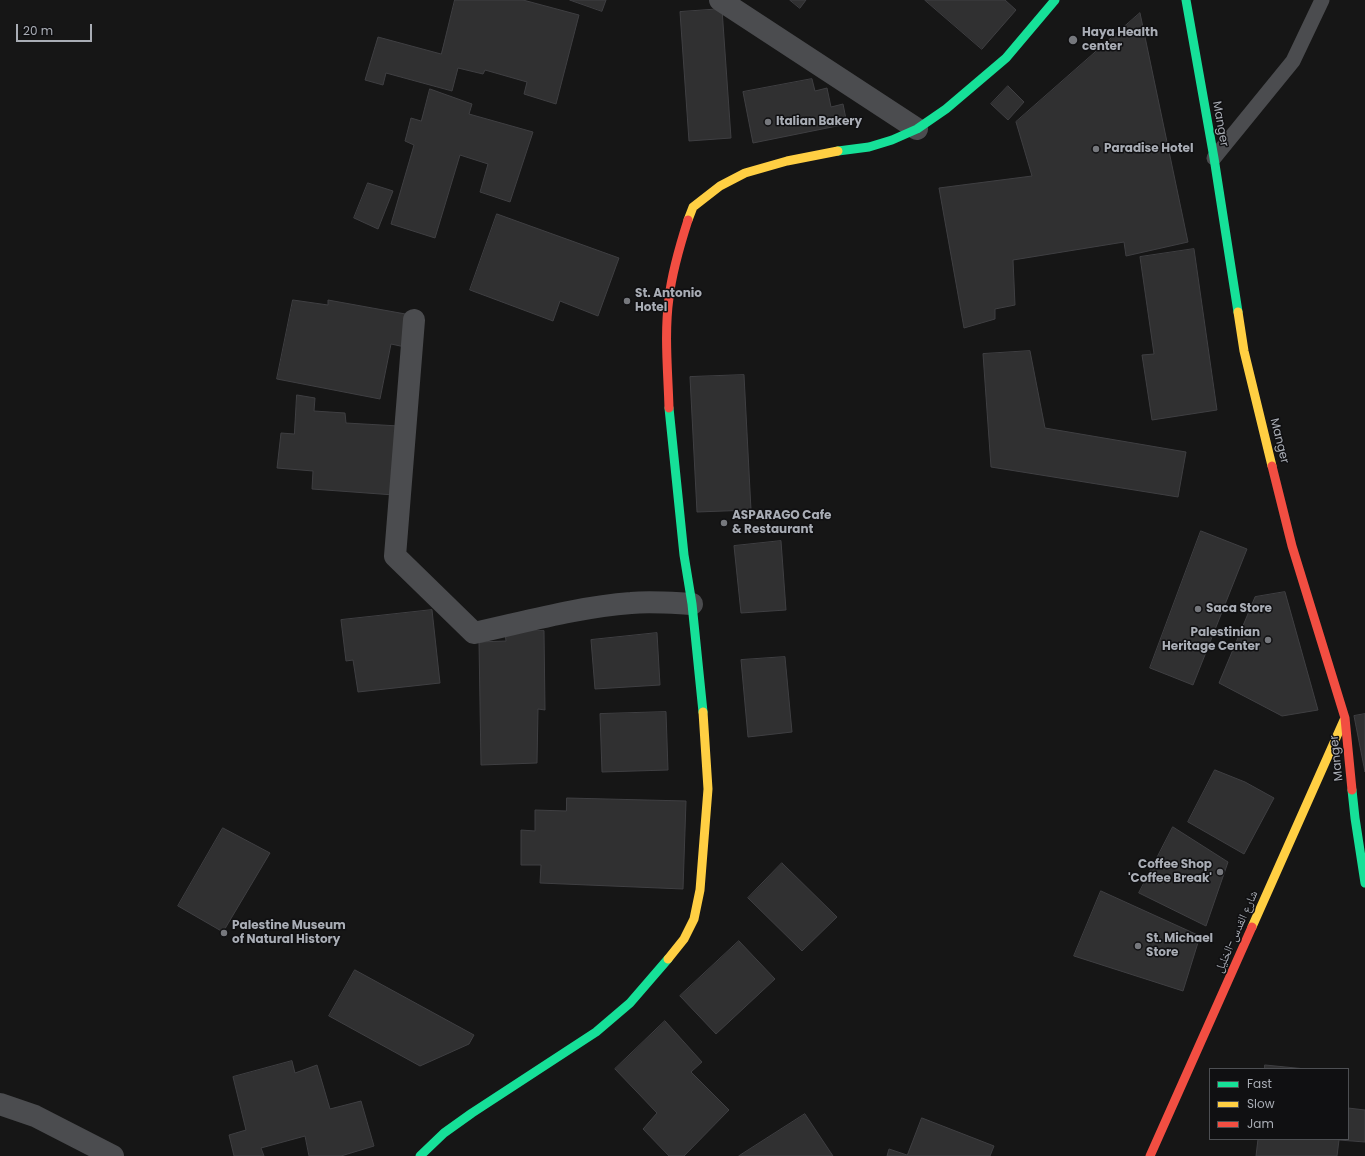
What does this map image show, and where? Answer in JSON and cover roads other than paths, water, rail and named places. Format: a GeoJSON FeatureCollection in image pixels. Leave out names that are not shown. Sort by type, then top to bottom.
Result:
{"type":"FeatureCollection","features":[{"type":"Feature","properties":{"kind":"street"},"geometry":{"type":"LineString","coordinates":[[720,0],[917,129]]}},
{"type":"Feature","properties":{"kind":"street"},"geometry":{"type":"LineString","coordinates":[[420,1156],[444,1133],[472,1112],[596,1032],[630,1003],[684,939],[694,919],[700,890],[708,789],[702,695],[692,604],[684,555],[670,424],[667,348],[669,298],[679,247],[693,206],[720,186],[745,173],[787,160],[869,147],[892,140],[917,129],[946,110],[1006,58],[1056,0]]}},
{"type":"Feature","properties":{"kind":"street","name":"Manger"},"geometry":{"type":"LineString","coordinates":[[1186,0],[1214,158],[1244,351],[1292,546],[1345,718],[1355,818],[1365,883]]}},
{"type":"Feature","properties":{"kind":"street"},"geometry":{"type":"LineString","coordinates":[[414,320],[395,556],[474,633],[575,611],[631,603],[668,602],[692,604]]}},
{"type":"Feature","properties":{"kind":"street","name":"شارع القدس-الخليل"},"geometry":{"type":"LineString","coordinates":[[1150,1156],[1345,718]]}},
{"type":"Feature","properties":{"kind":"street"},"geometry":{"type":"LineString","coordinates":[[0,1104],[35,1116],[113,1156]]}},
{"type":"Feature","properties":{"kind":"lane"},"geometry":{"type":"LineString","coordinates":[[1214,158],[1293,61],[1322,0]]}},
{"type":"Feature","properties":{"kind":"place","name":"Haya Health center"},"geometry":{"type":"Point","coordinates":[1073,40]}},
{"type":"Feature","properties":{"kind":"place","name":"Italian Bakery"},"geometry":{"type":"Point","coordinates":[768,122]}},
{"type":"Feature","properties":{"kind":"place","name":"Paradise Hotel"},"geometry":{"type":"Point","coordinates":[1096,149]}},
{"type":"Feature","properties":{"kind":"place","name":"St. Antonio Hotel"},"geometry":{"type":"Point","coordinates":[627,301]}},
{"type":"Feature","properties":{"kind":"place","name":"ASPARAGO Cafe & Restaurant"},"geometry":{"type":"Point","coordinates":[724,523]}},
{"type":"Feature","properties":{"kind":"place","name":"Saca Store"},"geometry":{"type":"Point","coordinates":[1198,609]}},
{"type":"Feature","properties":{"kind":"place","name":"Palestinian Heritage Center"},"geometry":{"type":"Point","coordinates":[1268,640]}},
{"type":"Feature","properties":{"kind":"place","name":"Coffee Shop 'Coffee Break'"},"geometry":{"type":"Point","coordinates":[1220,872]}},
{"type":"Feature","properties":{"kind":"place","name":"Palestine Museum of Natural History"},"geometry":{"type":"Point","coordinates":[224,933]}},
{"type":"Feature","properties":{"kind":"place","name":"St. Michael Store"},"geometry":{"type":"Point","coordinates":[1138,946]}}]}
